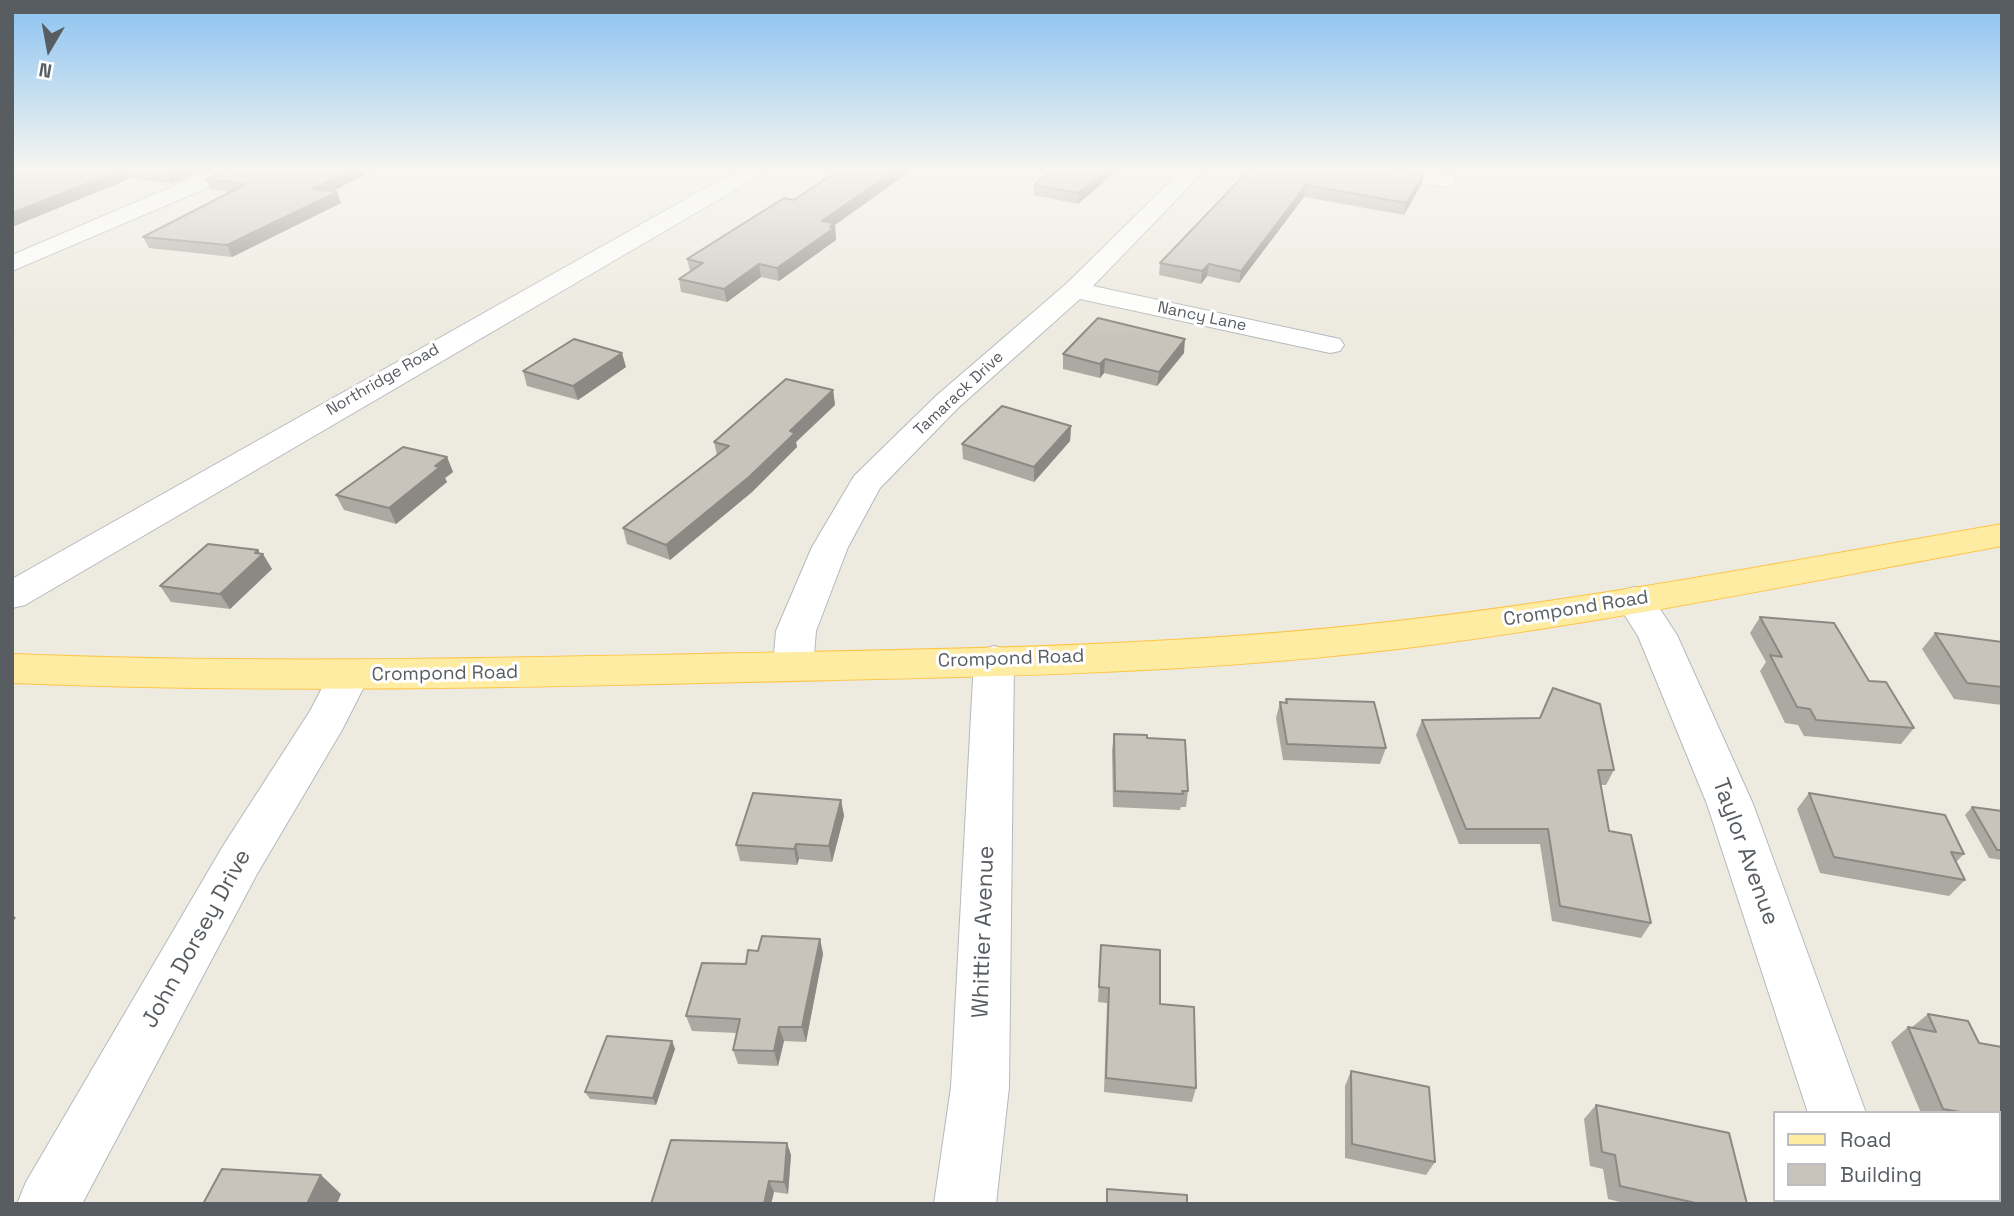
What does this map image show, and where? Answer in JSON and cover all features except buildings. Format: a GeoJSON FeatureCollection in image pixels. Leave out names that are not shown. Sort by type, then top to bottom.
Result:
{"type":"FeatureCollection","features":[{"type":"Feature","properties":{"kind":"main road","name":"Crompond Road"},"geometry":{"type":"LineString","coordinates":[[12,668],[189,674],[349,675],[793,666],[1135,655],[1392,635],[1634,600],[2002,535]]}},
{"type":"Feature","properties":{"kind":"street"},"geometry":{"type":"LineString","coordinates":[[12,264],[103,225]]}},
{"type":"Feature","properties":{"kind":"street","name":"Northridge Road"},"geometry":{"type":"LineString","coordinates":[[12,596],[657,225]]}},
{"type":"Feature","properties":{"kind":"street","name":"Tamarack Drive"},"geometry":{"type":"LineString","coordinates":[[793,666],[796,631],[830,547],[866,483],[947,402],[1074,290],[1139,225]]}},
{"type":"Feature","properties":{"kind":"street","name":"Nancy Lane"},"geometry":{"type":"LineString","coordinates":[[1074,290],[1330,345]]}},
{"type":"Feature","properties":{"kind":"street","name":"Taylor Avenue"},"geometry":{"type":"LineString","coordinates":[[1634,600],[1657,635],[1730,804],[1836,1111]]}},
{"type":"Feature","properties":{"kind":"street","name":"Whittier Avenue"},"geometry":{"type":"LineString","coordinates":[[965,1204],[980,1087],[994,660]]}},
{"type":"Feature","properties":{"kind":"street","name":"John Dorsey Drive"},"geometry":{"type":"LineString","coordinates":[[48,1204],[240,860],[327,719],[349,675]]}}]}
